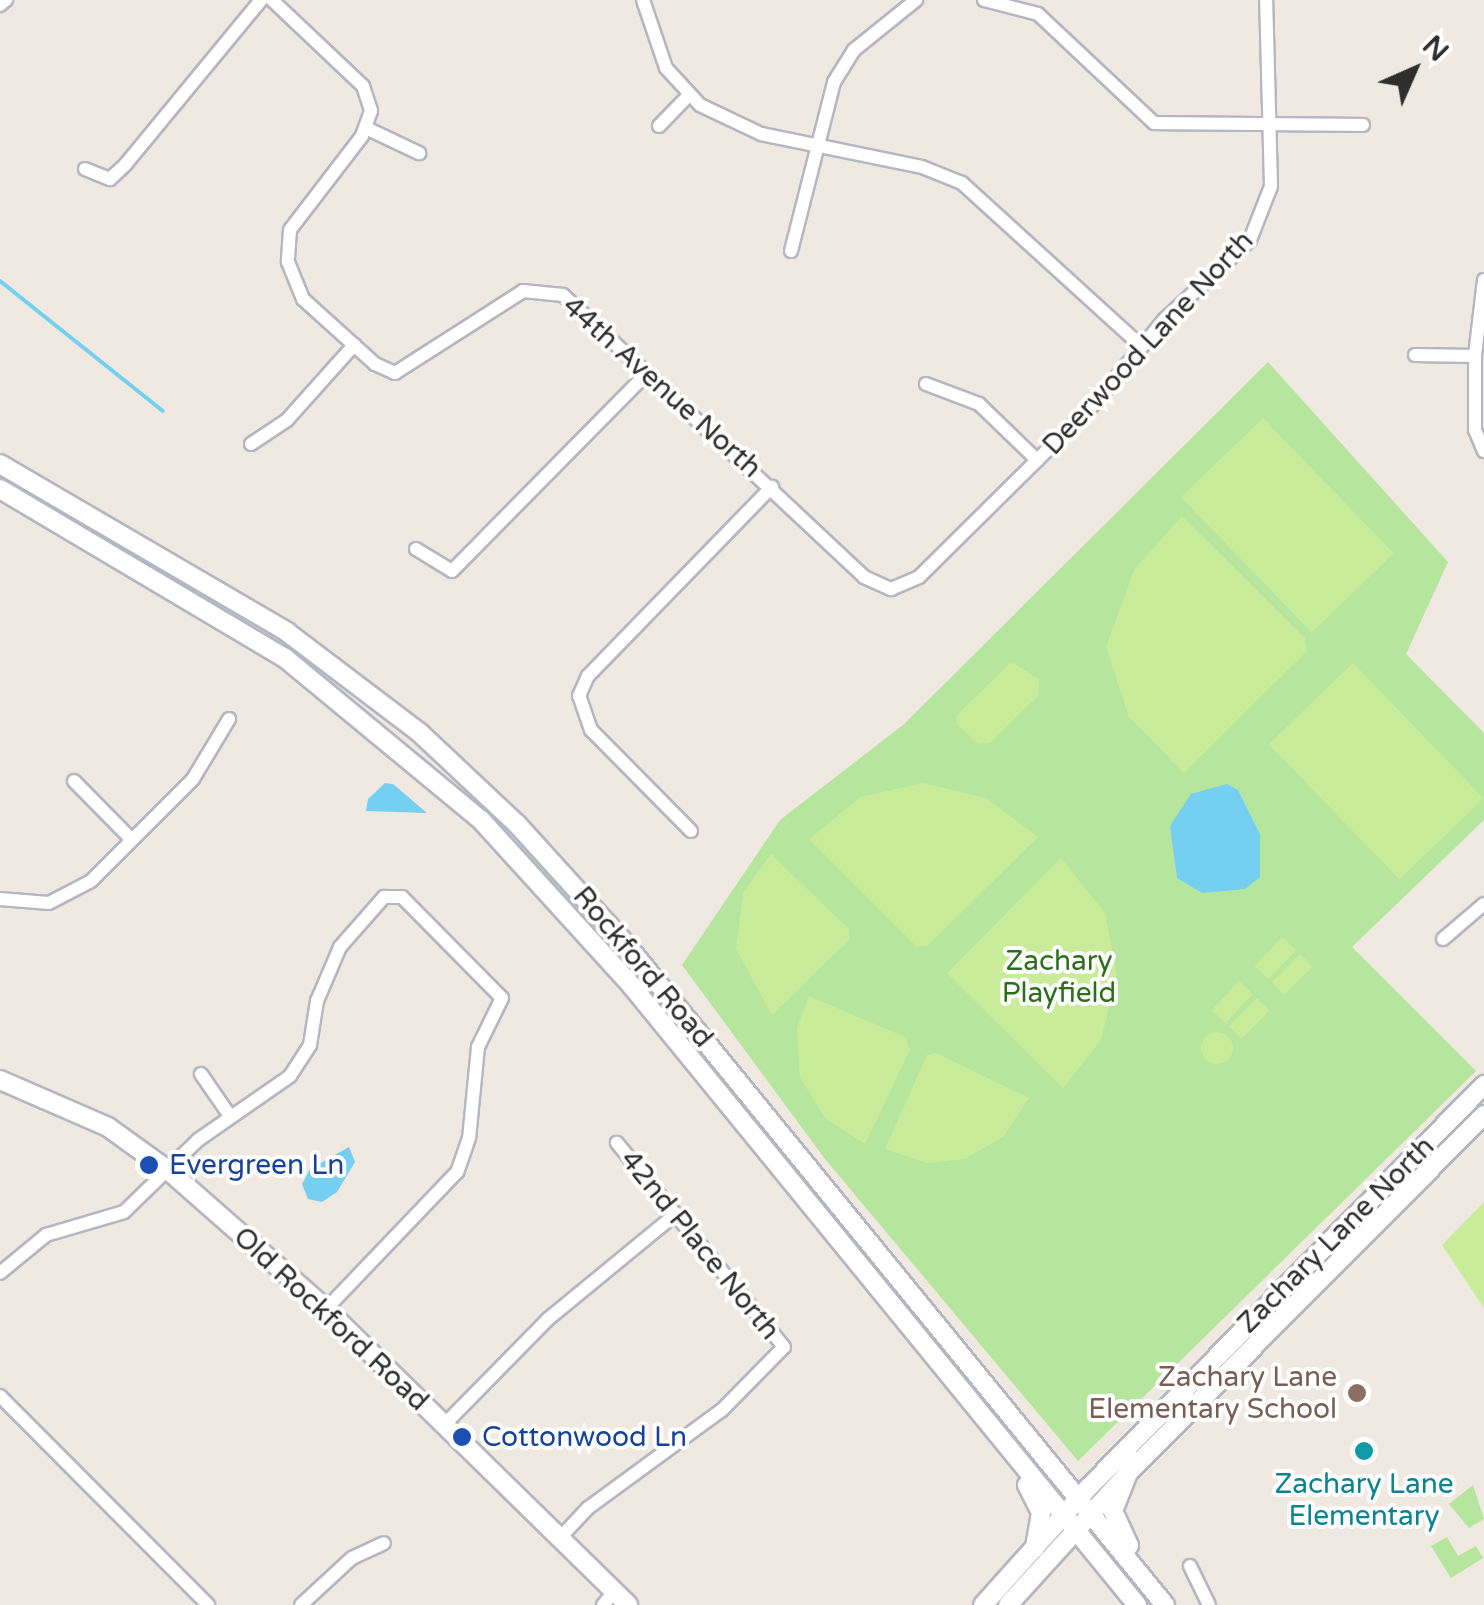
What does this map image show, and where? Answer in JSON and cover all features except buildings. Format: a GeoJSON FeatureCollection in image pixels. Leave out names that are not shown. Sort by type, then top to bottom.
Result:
{"type":"FeatureCollection","features":[{"type":"Feature","properties":{"kind":"main road","name":"Rockford Road"},"geometry":{"type":"LineString","coordinates":[[0,464],[274,624],[368,692],[483,791],[624,942],[1166,1605]]}},
{"type":"Feature","properties":{"kind":"main road","name":"Rockford Road"},"geometry":{"type":"LineString","coordinates":[[0,490],[284,658],[481,820],[586,931],[1137,1605]]}},
{"type":"Feature","properties":{"kind":"main road","name":"Old Rockford Road"},"geometry":{"type":"LineString","coordinates":[[0,1080],[108,1127],[169,1171],[326,1309],[615,1601]]}},
{"type":"Feature","properties":{"kind":"main road","name":"Zachary Lane North"},"geometry":{"type":"LineString","coordinates":[[983,1605],[1079,1499],[1484,1085]]}},
{"type":"Feature","properties":{"kind":"main road","name":"Zachary Lane North"},"geometry":{"type":"LineString","coordinates":[[1008,1605],[1128,1473],[1484,1115]]}},
{"type":"Feature","properties":{"kind":"main road"},"geometry":{"type":"LineString","coordinates":[[947,1372],[951,1394],[1036,1499],[1041,1524],[1035,1548]]}},
{"type":"Feature","properties":{"kind":"main road"},"geometry":{"type":"LineString","coordinates":[[1128,1473],[1116,1492],[1118,1529],[1166,1605]]}},
{"type":"Feature","properties":{"kind":"street"},"geometry":{"type":"LineString","coordinates":[[0,5],[6,0]]}},
{"type":"Feature","properties":{"kind":"street"},"geometry":{"type":"LineString","coordinates":[[85,169],[110,180],[261,0]]}},
{"type":"Feature","properties":{"kind":"street"},"geometry":{"type":"LineString","coordinates":[[272,0],[363,86],[370,111],[366,128],[419,152]]}},
{"type":"Feature","properties":{"kind":"street"},"geometry":{"type":"LineString","coordinates":[[644,0],[666,68],[688,95],[738,128],[922,167],[962,183],[1141,346]]}},
{"type":"Feature","properties":{"kind":"street"},"geometry":{"type":"LineString","coordinates":[[791,251],[843,64],[916,0]]}},
{"type":"Feature","properties":{"kind":"street"},"geometry":{"type":"LineString","coordinates":[[984,0],[1038,14],[1154,123],[1363,125]]}},
{"type":"Feature","properties":{"kind":"street","name":"Deerwood Lane North"},"geometry":{"type":"LineString","coordinates":[[864,578],[886,588],[911,584],[1037,460],[1260,223],[1271,186],[1266,0]]}},
{"type":"Feature","properties":{"kind":"street"},"geometry":{"type":"LineString","coordinates":[[659,126],[688,95]]}},
{"type":"Feature","properties":{"kind":"street","name":"44th Avenue North"},"geometry":{"type":"LineString","coordinates":[[366,128],[297,214],[287,246],[303,299],[354,346],[385,370],[406,370],[511,297],[550,290],[574,303],[864,578]]}},
{"type":"Feature","properties":{"kind":"street"},"geometry":{"type":"LineString","coordinates":[[1484,280],[1475,356],[1476,430],[1484,451]]}},
{"type":"Feature","properties":{"kind":"street"},"geometry":{"type":"LineString","coordinates":[[251,444],[287,420],[354,346]]}},
{"type":"Feature","properties":{"kind":"street"},"geometry":{"type":"LineString","coordinates":[[1415,355],[1475,356]]}},
{"type":"Feature","properties":{"kind":"street"},"geometry":{"type":"LineString","coordinates":[[416,549],[452,570],[646,374]]}},
{"type":"Feature","properties":{"kind":"street"},"geometry":{"type":"LineString","coordinates":[[926,384],[979,404],[1037,460]]}},
{"type":"Feature","properties":{"kind":"street"},"geometry":{"type":"LineString","coordinates":[[690,831],[590,730],[579,708],[588,676],[772,487]]}},
{"type":"Feature","properties":{"kind":"street"},"geometry":{"type":"LineString","coordinates":[[0,899],[40,904],[70,894],[193,778],[229,719]]}},
{"type":"Feature","properties":{"kind":"street"},"geometry":{"type":"LineString","coordinates":[[74,780],[132,839]]}},
{"type":"Feature","properties":{"kind":"street"},"geometry":{"type":"LineString","coordinates":[[0,1273],[46,1235],[124,1212],[230,1116],[274,1092],[304,1062],[326,972],[360,919],[384,897],[410,900],[502,998],[478,1048],[469,1138],[457,1172],[326,1309]]}},
{"type":"Feature","properties":{"kind":"street"},"geometry":{"type":"LineString","coordinates":[[1443,939],[1484,904]]}},
{"type":"Feature","properties":{"kind":"street"},"geometry":{"type":"LineString","coordinates":[[200,1074],[230,1116]]}},
{"type":"Feature","properties":{"kind":"street","name":"42nd Place North"},"geometry":{"type":"LineString","coordinates":[[558,1540],[605,1494],[722,1410],[784,1348],[617,1143]]}},
{"type":"Feature","properties":{"kind":"street"},"geometry":{"type":"LineString","coordinates":[[444,1426],[548,1320],[676,1214]]}},
{"type":"Feature","properties":{"kind":"street"},"geometry":{"type":"LineString","coordinates":[[0,1396],[208,1605]]}},
{"type":"Feature","properties":{"kind":"street"},"geometry":{"type":"LineString","coordinates":[[301,1605],[352,1558],[384,1543]]}},
{"type":"Feature","properties":{"kind":"street"},"geometry":{"type":"LineString","coordinates":[[1190,1566],[1209,1605]]}},
{"type":"Feature","properties":{"kind":"green space","name":"Zachary Playfield"},"geometry":{"type":"Polygon","coordinates":[[[1268,362],[1448,562],[1406,654],[1484,733],[1484,820],[1352,947],[1476,1071],[1078,1461],[825,1159],[682,965],[780,820],[903,725],[1268,362]]]}},
{"type":"Feature","properties":{"kind":"green space"},"geometry":{"type":"Polygon","coordinates":[[[1263,418],[1394,553],[1312,632],[1181,497],[1263,418]]]}},
{"type":"Feature","properties":{"kind":"green space"},"geometry":{"type":"Polygon","coordinates":[[[1182,516],[1305,638],[1307,651],[1184,773],[1129,717],[1106,647],[1134,570],[1182,516]]]}},
{"type":"Feature","properties":{"kind":"green space"},"geometry":{"type":"Polygon","coordinates":[[[1011,662],[1039,679],[1038,696],[990,743],[978,744],[956,723],[958,714],[1011,662]]]}},
{"type":"Feature","properties":{"kind":"green space"},"geometry":{"type":"Polygon","coordinates":[[[1353,663],[1484,798],[1399,880],[1269,744],[1353,663]]]}},
{"type":"Feature","properties":{"kind":"green space"},"geometry":{"type":"Polygon","coordinates":[[[923,783],[986,798],[1038,837],[927,946],[917,947],[809,839],[861,797],[923,783]]]}},
{"type":"Feature","properties":{"kind":"green space"},"geometry":{"type":"Polygon","coordinates":[[[771,854],[849,929],[849,940],[772,1015],[736,949],[743,893],[771,854]]]}},
{"type":"Feature","properties":{"kind":"green space"},"geometry":{"type":"Polygon","coordinates":[[[1061,858],[1105,913],[1117,974],[1101,1040],[1063,1088],[947,973],[1061,858]]]}},
{"type":"Feature","properties":{"kind":"green space"},"geometry":{"type":"Polygon","coordinates":[[[1282,937],[1296,950],[1269,979],[1255,966],[1282,937]]]}},
{"type":"Feature","properties":{"kind":"green space"},"geometry":{"type":"Polygon","coordinates":[[[1300,954],[1313,967],[1284,995],[1272,982],[1300,954]]]}},
{"type":"Feature","properties":{"kind":"green space"},"geometry":{"type":"Polygon","coordinates":[[[1239,981],[1253,994],[1226,1023],[1212,1010],[1239,981]]]}},
{"type":"Feature","properties":{"kind":"green space"},"geometry":{"type":"Polygon","coordinates":[[[809,996],[905,1037],[910,1050],[865,1144],[825,1118],[800,1077],[797,1028],[809,996]]]}},
{"type":"Feature","properties":{"kind":"green space"},"geometry":{"type":"Polygon","coordinates":[[[1257,998],[1270,1011],[1241,1039],[1229,1026],[1257,998]]]}},
{"type":"Feature","properties":{"kind":"green space"},"geometry":{"type":"Polygon","coordinates":[[[1217,1032],[1229,1036],[1233,1048],[1229,1060],[1217,1064],[1205,1060],[1201,1048],[1205,1036],[1217,1032]]]}},
{"type":"Feature","properties":{"kind":"green space"},"geometry":{"type":"Polygon","coordinates":[[[936,1053],[1029,1098],[1004,1136],[965,1159],[927,1163],[885,1149],[927,1055],[936,1053]]]}},
{"type":"Feature","properties":{"kind":"green space"},"geometry":{"type":"Polygon","coordinates":[[[1484,1202],[1484,1308],[1442,1245],[1484,1202]]]}},
{"type":"Feature","properties":{"kind":"green space"},"geometry":{"type":"Polygon","coordinates":[[[1473,1485],[1484,1519],[1469,1528],[1449,1504],[1473,1485]]]}},
{"type":"Feature","properties":{"kind":"green space"},"geometry":{"type":"Polygon","coordinates":[[[1447,1537],[1458,1556],[1476,1546],[1483,1558],[1451,1578],[1431,1546],[1447,1537]]]}},
{"type":"Feature","properties":{"kind":"water"},"geometry":{"type":"Polygon","coordinates":[[[385,783],[393,784],[427,813],[366,811],[368,799],[385,783]]]}},
{"type":"Feature","properties":{"kind":"water"},"geometry":{"type":"Polygon","coordinates":[[[1227,784],[1238,790],[1260,834],[1260,877],[1245,889],[1202,893],[1177,878],[1170,826],[1191,794],[1227,784]]]}},
{"type":"Feature","properties":{"kind":"water"},"geometry":{"type":"Polygon","coordinates":[[[349,1147],[355,1162],[337,1192],[322,1202],[308,1199],[302,1184],[310,1169],[349,1147]]]}},
{"type":"Feature","properties":{"kind":"waterway"},"geometry":{"type":"LineString","coordinates":[[0,281],[163,411]]}},
{"type":"Feature","properties":{"kind":"place","name":"Evergreen Ln"},"geometry":{"type":"Point","coordinates":[149,1165]}},
{"type":"Feature","properties":{"kind":"place","name":"Zachary Lane Elementary School"},"geometry":{"type":"Point","coordinates":[1357,1393]}},
{"type":"Feature","properties":{"kind":"place","name":"Cottonwood Ln"},"geometry":{"type":"Point","coordinates":[462,1437]}},
{"type":"Feature","properties":{"kind":"place","name":"Zachary Lane Elementary"},"geometry":{"type":"Point","coordinates":[1364,1451]}}]}
